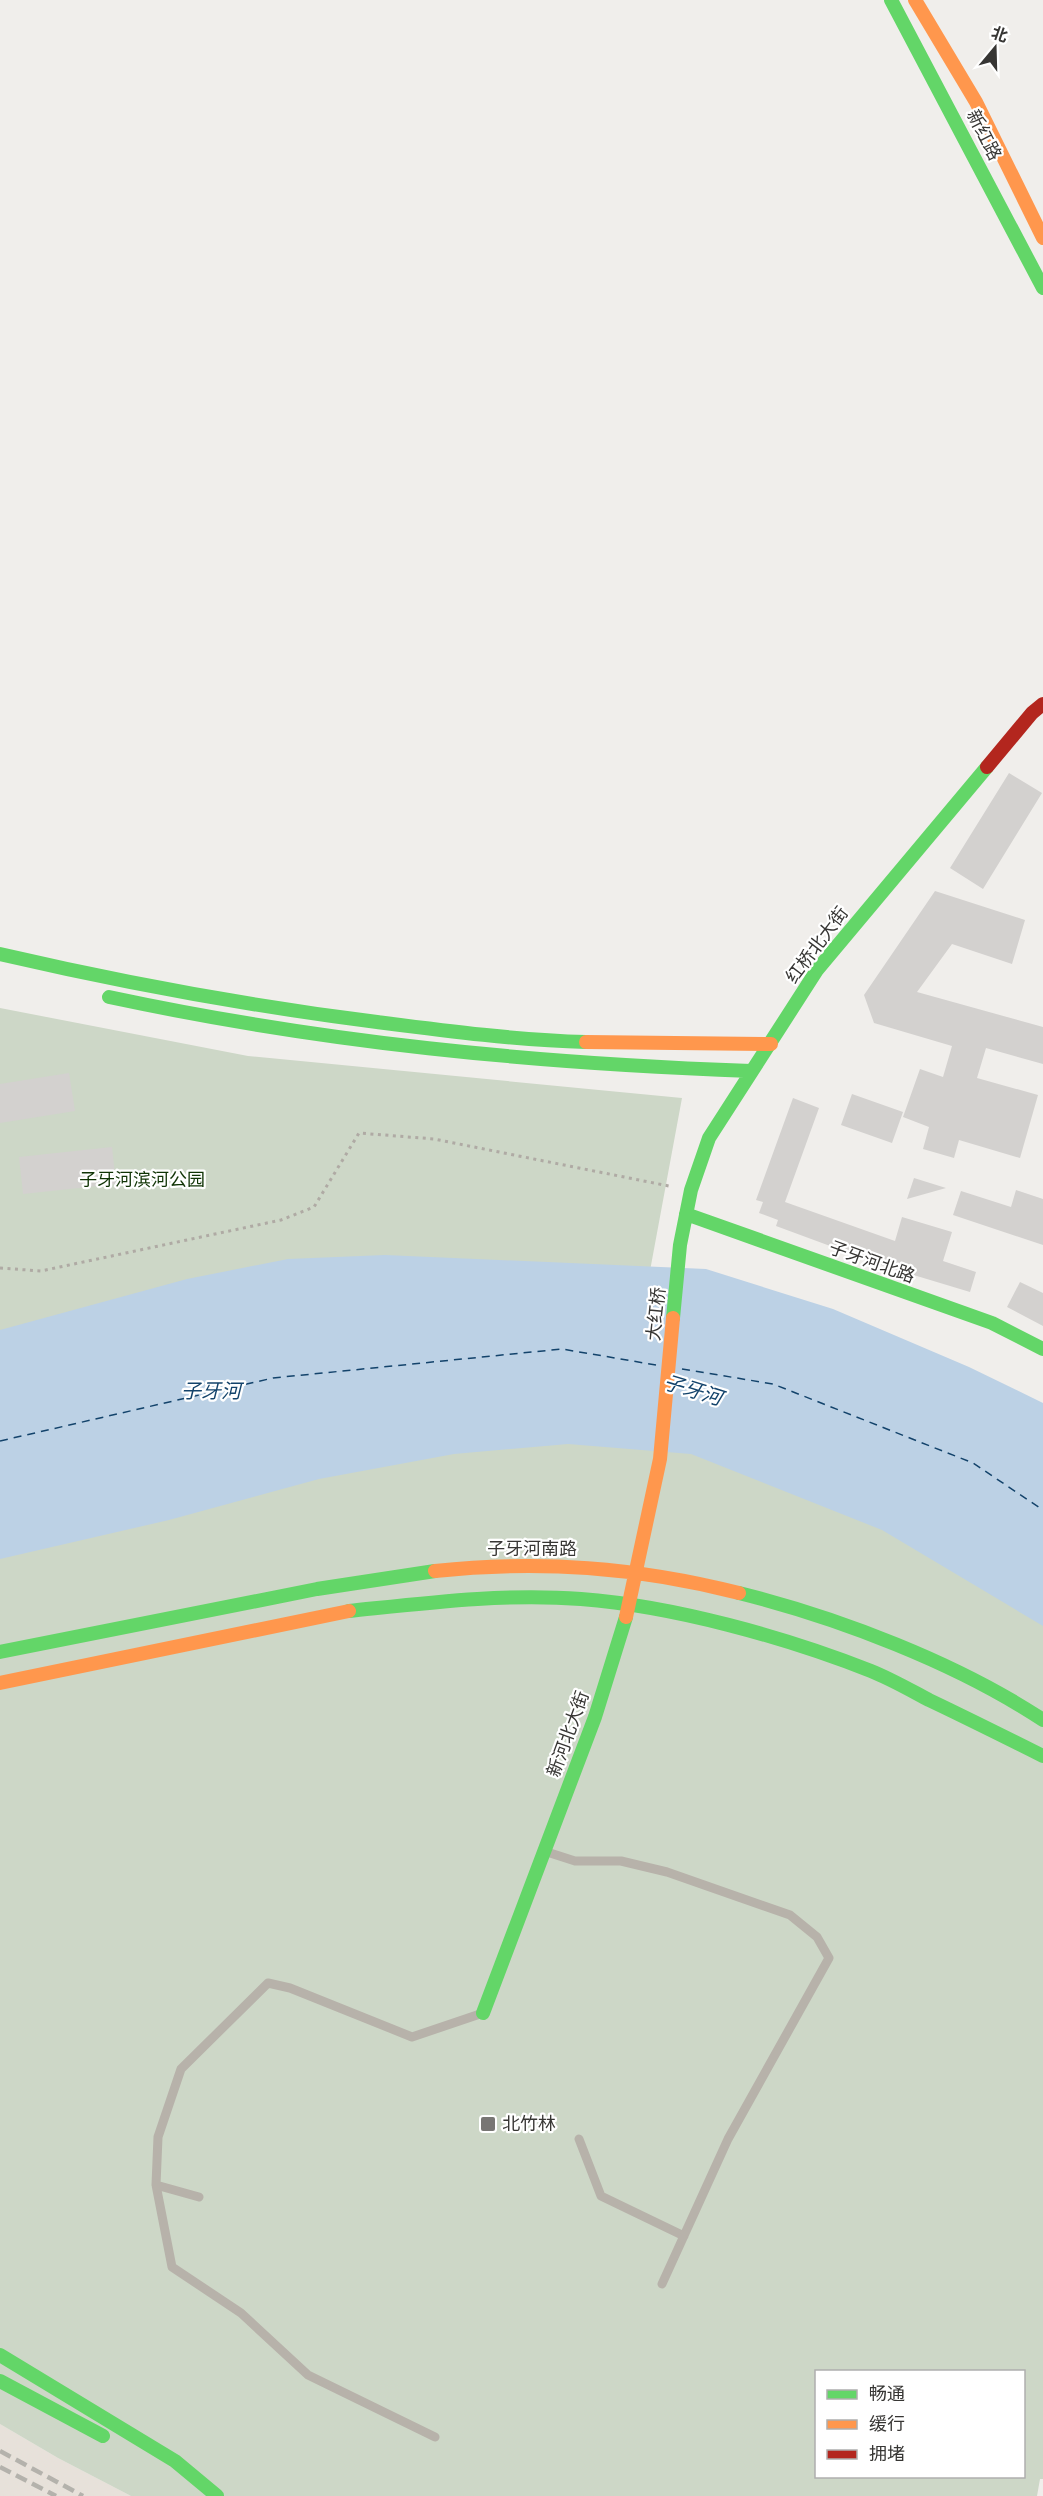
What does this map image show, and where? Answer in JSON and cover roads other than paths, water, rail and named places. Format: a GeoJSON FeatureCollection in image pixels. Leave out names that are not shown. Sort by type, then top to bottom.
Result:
{"type":"FeatureCollection","features":[{"type":"Feature","properties":{"kind":"street","name":"新红路"},"geometry":{"type":"LineString","coordinates":[[891,0],[926,62],[1043,288]]}},
{"type":"Feature","properties":{"kind":"street","name":"新红路"},"geometry":{"type":"LineString","coordinates":[[915,0],[976,102],[1043,238]]}},
{"type":"Feature","properties":{"kind":"street","name":"红桥北大街"},"geometry":{"type":"LineString","coordinates":[[680,1245],[691,1190],[714,1129],[817,970],[1032,713],[1043,704]]}},
{"type":"Feature","properties":{"kind":"street"},"geometry":{"type":"LineString","coordinates":[[0,954],[91,976],[181,992],[333,1017],[494,1037],[644,1045],[771,1044]]}},
{"type":"Feature","properties":{"kind":"street"},"geometry":{"type":"LineString","coordinates":[[92,993],[168,1010],[322,1037],[632,1068],[752,1071]]}},
{"type":"Feature","properties":{"kind":"street","name":"子牙河北路"},"geometry":{"type":"LineString","coordinates":[[686,1215],[992,1323],[1043,1349]]}},
{"type":"Feature","properties":{"kind":"street","name":"大红桥"},"geometry":{"type":"LineString","coordinates":[[660,1460],[680,1245]]}},
{"type":"Feature","properties":{"kind":"street","name":"新河北大街"},"geometry":{"type":"LineString","coordinates":[[483,2013],[595,1717],[630,1605],[660,1460]]}},
{"type":"Feature","properties":{"kind":"street","name":"子牙河南路"},"geometry":{"type":"LineString","coordinates":[[0,1652],[390,1576],[499,1566],[595,1568],[637,1572],[694,1582],[812,1614],[949,1666],[1043,1720]]}},
{"type":"Feature","properties":{"kind":"street"},"geometry":{"type":"LineString","coordinates":[[591,1600],[601,1598],[609,1586],[608,1576],[595,1568]]}},
{"type":"Feature","properties":{"kind":"street"},"geometry":{"type":"LineString","coordinates":[[0,1683],[343,1612],[401,1604],[516,1597],[591,1600],[630,1605],[718,1623],[785,1642],[873,1672],[1043,1756]]}},
{"type":"Feature","properties":{"kind":"street"},"geometry":{"type":"LineString","coordinates":[[0,2355],[174,2461],[216,2496]]}},
{"type":"Feature","properties":{"kind":"street"},"geometry":{"type":"LineString","coordinates":[[0,2381],[113,2441]]}},
{"type":"Feature","properties":{"kind":"street"},"geometry":{"type":"LineString","coordinates":[[133,2452],[216,2496]]}},
{"type":"Feature","properties":{"kind":"lane"},"geometry":{"type":"LineString","coordinates":[[545,1851],[574,1861],[621,1860],[667,1872],[790,1915],[817,1937],[829,1958],[728,2139],[662,2284]]}},
{"type":"Feature","properties":{"kind":"lane"},"geometry":{"type":"LineString","coordinates":[[435,2437],[308,2375],[241,2313],[172,2267],[156,2185],[158,2137],[182,2069],[268,1983],[290,1988],[412,2037],[483,2013]]}},
{"type":"Feature","properties":{"kind":"lane"},"geometry":{"type":"LineString","coordinates":[[579,2139],[601,2196],[684,2236]]}},
{"type":"Feature","properties":{"kind":"lane"},"geometry":{"type":"LineString","coordinates":[[156,2185],[199,2197]]}},
{"type":"Feature","properties":{"kind":"water","name":"子牙河"},"geometry":{"type":"Polygon","coordinates":[[[385,1255],[706,1269],[833,1309],[969,1367],[1043,1403],[1043,1626],[882,1530],[691,1454],[568,1444],[454,1454],[319,1479],[169,1520],[0,1559],[0,1330],[187,1279],[288,1259],[385,1255]]]}},
{"type":"Feature","properties":{"kind":"railway"},"geometry":{"type":"LineString","coordinates":[[0,2451],[83,2496]]}},
{"type":"Feature","properties":{"kind":"railway"},"geometry":{"type":"LineString","coordinates":[[0,2467],[56,2496]]}},
{"type":"Feature","properties":{"kind":"place","name":"北竹林"},"geometry":{"type":"Point","coordinates":[488,2124]}},
{"type":"Feature","properties":{"kind":"park label","name":"子牙河滨河公园"},"geometry":{"type":"Point","coordinates":[142,1180]}}]}
